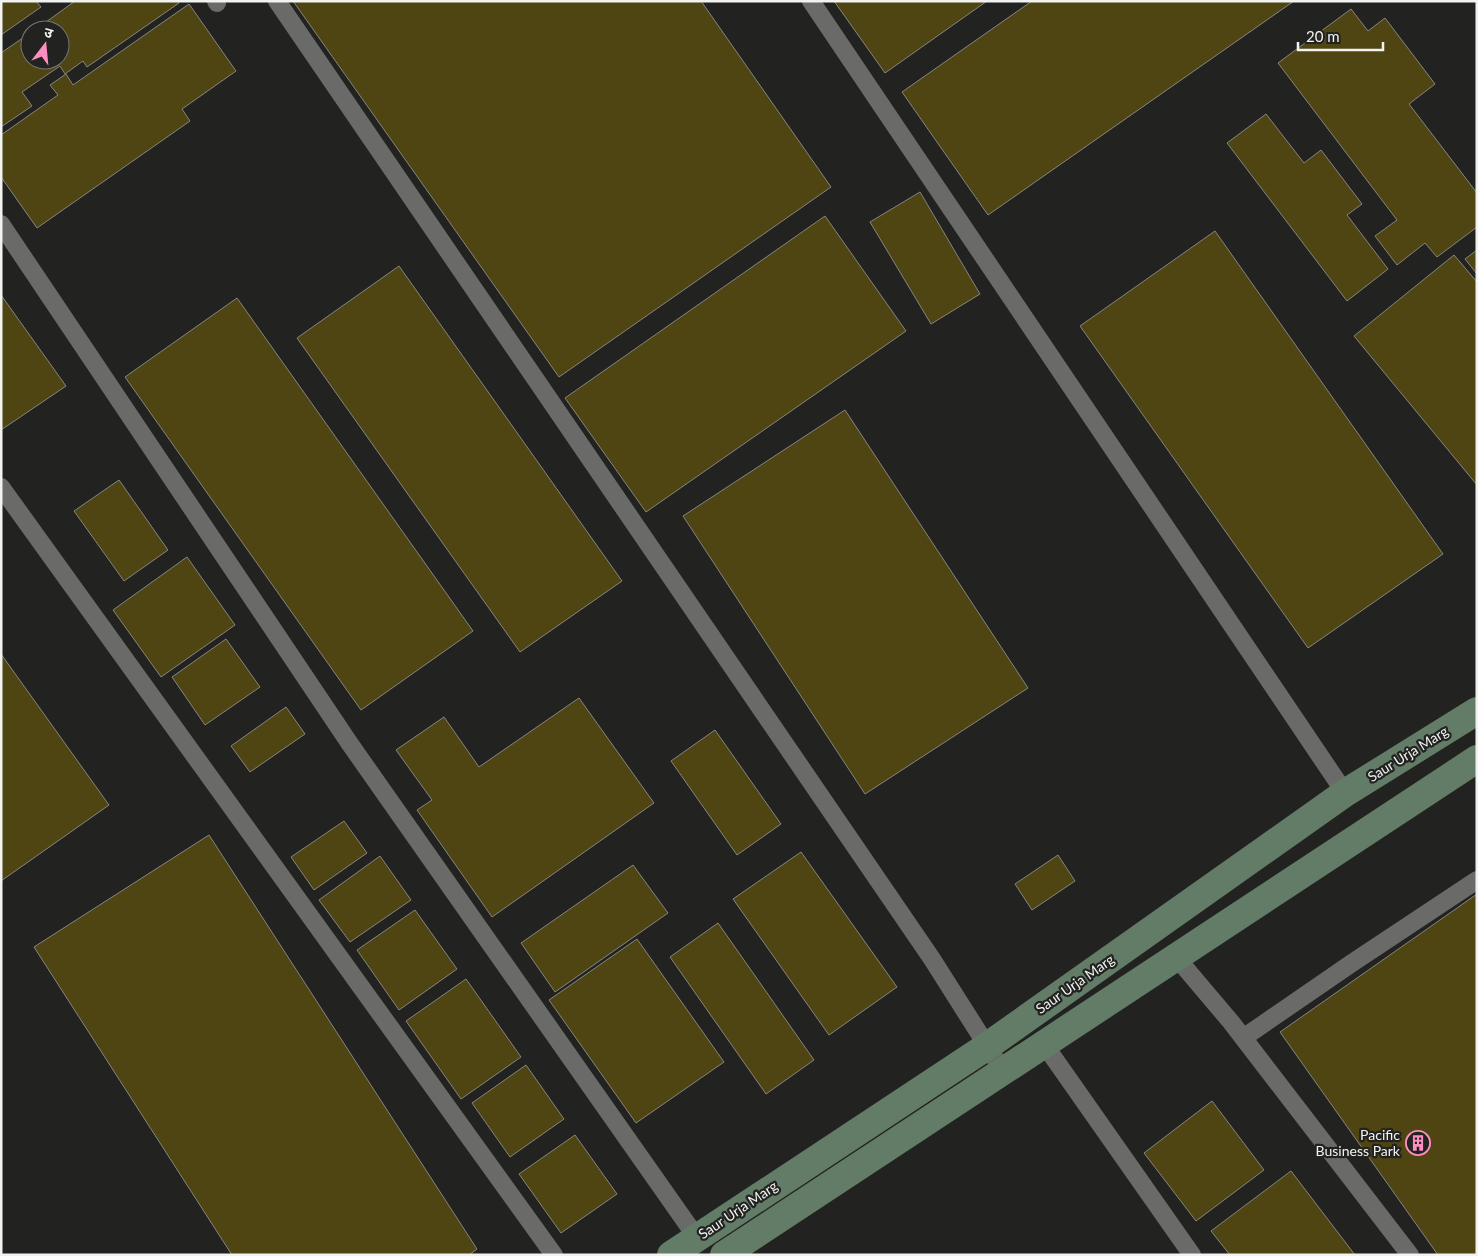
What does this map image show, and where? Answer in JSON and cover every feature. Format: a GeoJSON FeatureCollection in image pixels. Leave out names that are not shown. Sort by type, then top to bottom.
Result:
{"type":"FeatureCollection","features":[{"type":"Feature","properties":{"kind":"street","name":"Saur Urja Marg"},"geometry":{"type":"LineString","coordinates":[[671,1255],[986,1047],[1345,794],[1477,711]]}},
{"type":"Feature","properties":{"kind":"street"},"geometry":{"type":"LineString","coordinates":[[724,1255],[1477,759]]}},
{"type":"Feature","properties":{"kind":"street"},"geometry":{"type":"LineString","coordinates":[[1184,907],[1205,938]]}},
{"type":"Feature","properties":{"kind":"street"},"geometry":{"type":"LineString","coordinates":[[794,1173],[809,1198]]}},
{"type":"Feature","properties":{"kind":"lane"},"geometry":{"type":"LineString","coordinates":[[277,1],[927,951],[1002,1072]]}},
{"type":"Feature","properties":{"kind":"lane"},"geometry":{"type":"LineString","coordinates":[[811,1],[1345,794]]}},
{"type":"Feature","properties":{"kind":"lane"},"geometry":{"type":"LineString","coordinates":[[1,224],[350,744],[696,1238]]}},
{"type":"Feature","properties":{"kind":"lane"},"geometry":{"type":"LineString","coordinates":[[1,487],[554,1255]]}},
{"type":"Feature","properties":{"kind":"lane"},"geometry":{"type":"LineString","coordinates":[[1243,1038],[1477,880]]}},
{"type":"Feature","properties":{"kind":"lane"},"geometry":{"type":"LineString","coordinates":[[1176,957],[1243,1038],[1410,1255]]}},
{"type":"Feature","properties":{"kind":"lane"},"geometry":{"type":"LineString","coordinates":[[1044,1044],[1192,1255]]}},
{"type":"Feature","properties":{"kind":"building"},"geometry":{"type":"Polygon","coordinates":[[[1,1],[36,1],[41,7],[20,20],[1,35],[1,1]]]}},
{"type":"Feature","properties":{"kind":"building"},"geometry":{"type":"Polygon","coordinates":[[[75,1],[178,1],[179,3],[87,67],[83,61],[65,74],[62,70],[70,70],[70,20],[49,20],[75,1]]]}},
{"type":"Feature","properties":{"kind":"building"},"geometry":{"type":"Polygon","coordinates":[[[293,1],[701,1],[831,187],[559,377],[293,1]]]}},
{"type":"Feature","properties":{"kind":"building"},"geometry":{"type":"Polygon","coordinates":[[[834,1],[987,1],[885,73],[834,1]]]}},
{"type":"Feature","properties":{"kind":"building"},"geometry":{"type":"Polygon","coordinates":[[[1032,1],[1294,1],[988,215],[902,92],[1032,1]]]}},
{"type":"Feature","properties":{"kind":"building"},"geometry":{"type":"Polygon","coordinates":[[[189,4],[236,71],[182,109],[190,121],[37,228],[1,177],[1,135],[58,95],[50,85],[66,74],[73,85],[189,4]]]}},
{"type":"Feature","properties":{"kind":"building"},"geometry":{"type":"Polygon","coordinates":[[[1351,9],[1368,31],[1385,18],[1435,84],[1409,104],[1477,193],[1477,227],[1437,257],[1425,243],[1397,265],[1375,236],[1397,220],[1278,63],[1351,9]]]}},
{"type":"Feature","properties":{"kind":"building"},"geometry":{"type":"Polygon","coordinates":[[[20,40],[20,70],[54,70],[22,92],[32,106],[1,127],[1,53],[20,40]]]}},
{"type":"Feature","properties":{"kind":"building"},"geometry":{"type":"Polygon","coordinates":[[[1266,114],[1304,163],[1321,150],[1362,204],[1347,215],[1388,269],[1347,301],[1227,143],[1266,114]]]}},
{"type":"Feature","properties":{"kind":"building"},"geometry":{"type":"Polygon","coordinates":[[[920,192],[980,294],[931,324],[870,222],[920,192]]]}},
{"type":"Feature","properties":{"kind":"building"},"geometry":{"type":"Polygon","coordinates":[[[825,216],[906,331],[646,512],[565,398],[825,216]]]}},
{"type":"Feature","properties":{"kind":"building"},"geometry":{"type":"Polygon","coordinates":[[[1215,231],[1443,554],[1308,648],[1080,326],[1215,231]]]}},
{"type":"Feature","properties":{"kind":"building"},"geometry":{"type":"Polygon","coordinates":[[[1477,250],[1477,274],[1465,259],[1477,250]]]}},
{"type":"Feature","properties":{"kind":"building"},"geometry":{"type":"Polygon","coordinates":[[[1454,255],[1477,282],[1477,485],[1354,336],[1454,255]]]}},
{"type":"Feature","properties":{"kind":"building"},"geometry":{"type":"Polygon","coordinates":[[[399,266],[622,581],[520,652],[297,338],[399,266]]]}},
{"type":"Feature","properties":{"kind":"building"},"geometry":{"type":"Polygon","coordinates":[[[1,295],[66,386],[1,430],[1,295]]]}},
{"type":"Feature","properties":{"kind":"building"},"geometry":{"type":"Polygon","coordinates":[[[237,298],[473,631],[361,710],[125,377],[237,298]]]}},
{"type":"Feature","properties":{"kind":"building"},"geometry":{"type":"Polygon","coordinates":[[[845,410],[1028,688],[865,794],[683,516],[845,410]]]}},
{"type":"Feature","properties":{"kind":"building"},"geometry":{"type":"Polygon","coordinates":[[[119,480],[168,550],[124,581],[74,511],[119,480]]]}},
{"type":"Feature","properties":{"kind":"building"},"geometry":{"type":"Polygon","coordinates":[[[187,557],[235,625],[161,677],[113,610],[187,557]]]}},
{"type":"Feature","properties":{"kind":"building"},"geometry":{"type":"Polygon","coordinates":[[[226,639],[260,687],[205,725],[172,677],[226,639]]]}},
{"type":"Feature","properties":{"kind":"building"},"geometry":{"type":"Polygon","coordinates":[[[1,654],[109,805],[1,881],[1,654]]]}},
{"type":"Feature","properties":{"kind":"building"},"geometry":{"type":"Polygon","coordinates":[[[579,698],[654,803],[492,917],[417,810],[432,800],[396,750],[444,717],[479,767],[579,698]]]}},
{"type":"Feature","properties":{"kind":"building"},"geometry":{"type":"Polygon","coordinates":[[[286,707],[305,734],[250,772],[231,746],[286,707]]]}},
{"type":"Feature","properties":{"kind":"building"},"geometry":{"type":"Polygon","coordinates":[[[715,730],[781,824],[737,855],[671,761],[715,730]]]}},
{"type":"Feature","properties":{"kind":"building"},"geometry":{"type":"Polygon","coordinates":[[[344,821],[367,853],[314,890],[291,857],[344,821]]]}},
{"type":"Feature","properties":{"kind":"building"},"geometry":{"type":"Polygon","coordinates":[[[209,835],[477,1249],[469,1255],[232,1255],[34,947],[209,835]]]}},
{"type":"Feature","properties":{"kind":"building"},"geometry":{"type":"Polygon","coordinates":[[[801,852],[897,987],[829,1035],[733,899],[801,852]]]}},
{"type":"Feature","properties":{"kind":"building"},"geometry":{"type":"Polygon","coordinates":[[[1058,855],[1075,881],[1032,910],[1015,884],[1058,855]]]}},
{"type":"Feature","properties":{"kind":"building"},"geometry":{"type":"Polygon","coordinates":[[[380,856],[411,900],[350,942],[319,900],[380,856]]]}},
{"type":"Feature","properties":{"kind":"building"},"geometry":{"type":"Polygon","coordinates":[[[633,865],[668,913],[555,992],[521,943],[633,865]]]}},
{"type":"Feature","properties":{"kind":"building","name":"Pacific Business Park"},"geometry":{"type":"Polygon","coordinates":[[[1477,894],[1477,1255],[1438,1255],[1280,1032],[1477,894]]]}},
{"type":"Feature","properties":{"kind":"building"},"geometry":{"type":"Polygon","coordinates":[[[415,910],[457,969],[399,1010],[357,950],[415,910]]]}},
{"type":"Feature","properties":{"kind":"building"},"geometry":{"type":"Polygon","coordinates":[[[718,923],[814,1060],[766,1094],[670,957],[718,923]]]}},
{"type":"Feature","properties":{"kind":"building"},"geometry":{"type":"Polygon","coordinates":[[[637,939],[724,1062],[636,1123],[549,1000],[637,939]]]}},
{"type":"Feature","properties":{"kind":"building"},"geometry":{"type":"Polygon","coordinates":[[[466,979],[521,1057],[461,1099],[406,1021],[466,979]]]}},
{"type":"Feature","properties":{"kind":"building"},"geometry":{"type":"Polygon","coordinates":[[[526,1065],[564,1119],[510,1157],[472,1103],[526,1065]]]}},
{"type":"Feature","properties":{"kind":"building"},"geometry":{"type":"Polygon","coordinates":[[[1212,1101],[1264,1170],[1196,1221],[1144,1153],[1212,1101]]]}},
{"type":"Feature","properties":{"kind":"building"},"geometry":{"type":"Polygon","coordinates":[[[575,1135],[617,1194],[561,1233],[519,1174],[575,1135]]]}},
{"type":"Feature","properties":{"kind":"building"},"geometry":{"type":"Polygon","coordinates":[[[1291,1171],[1355,1255],[1230,1255],[1211,1231],[1291,1171]]]}},
{"type":"Feature","properties":{"kind":"place","name":"Pacific Business Park"},"geometry":{"type":"Point","coordinates":[1418,1143]}}]}
